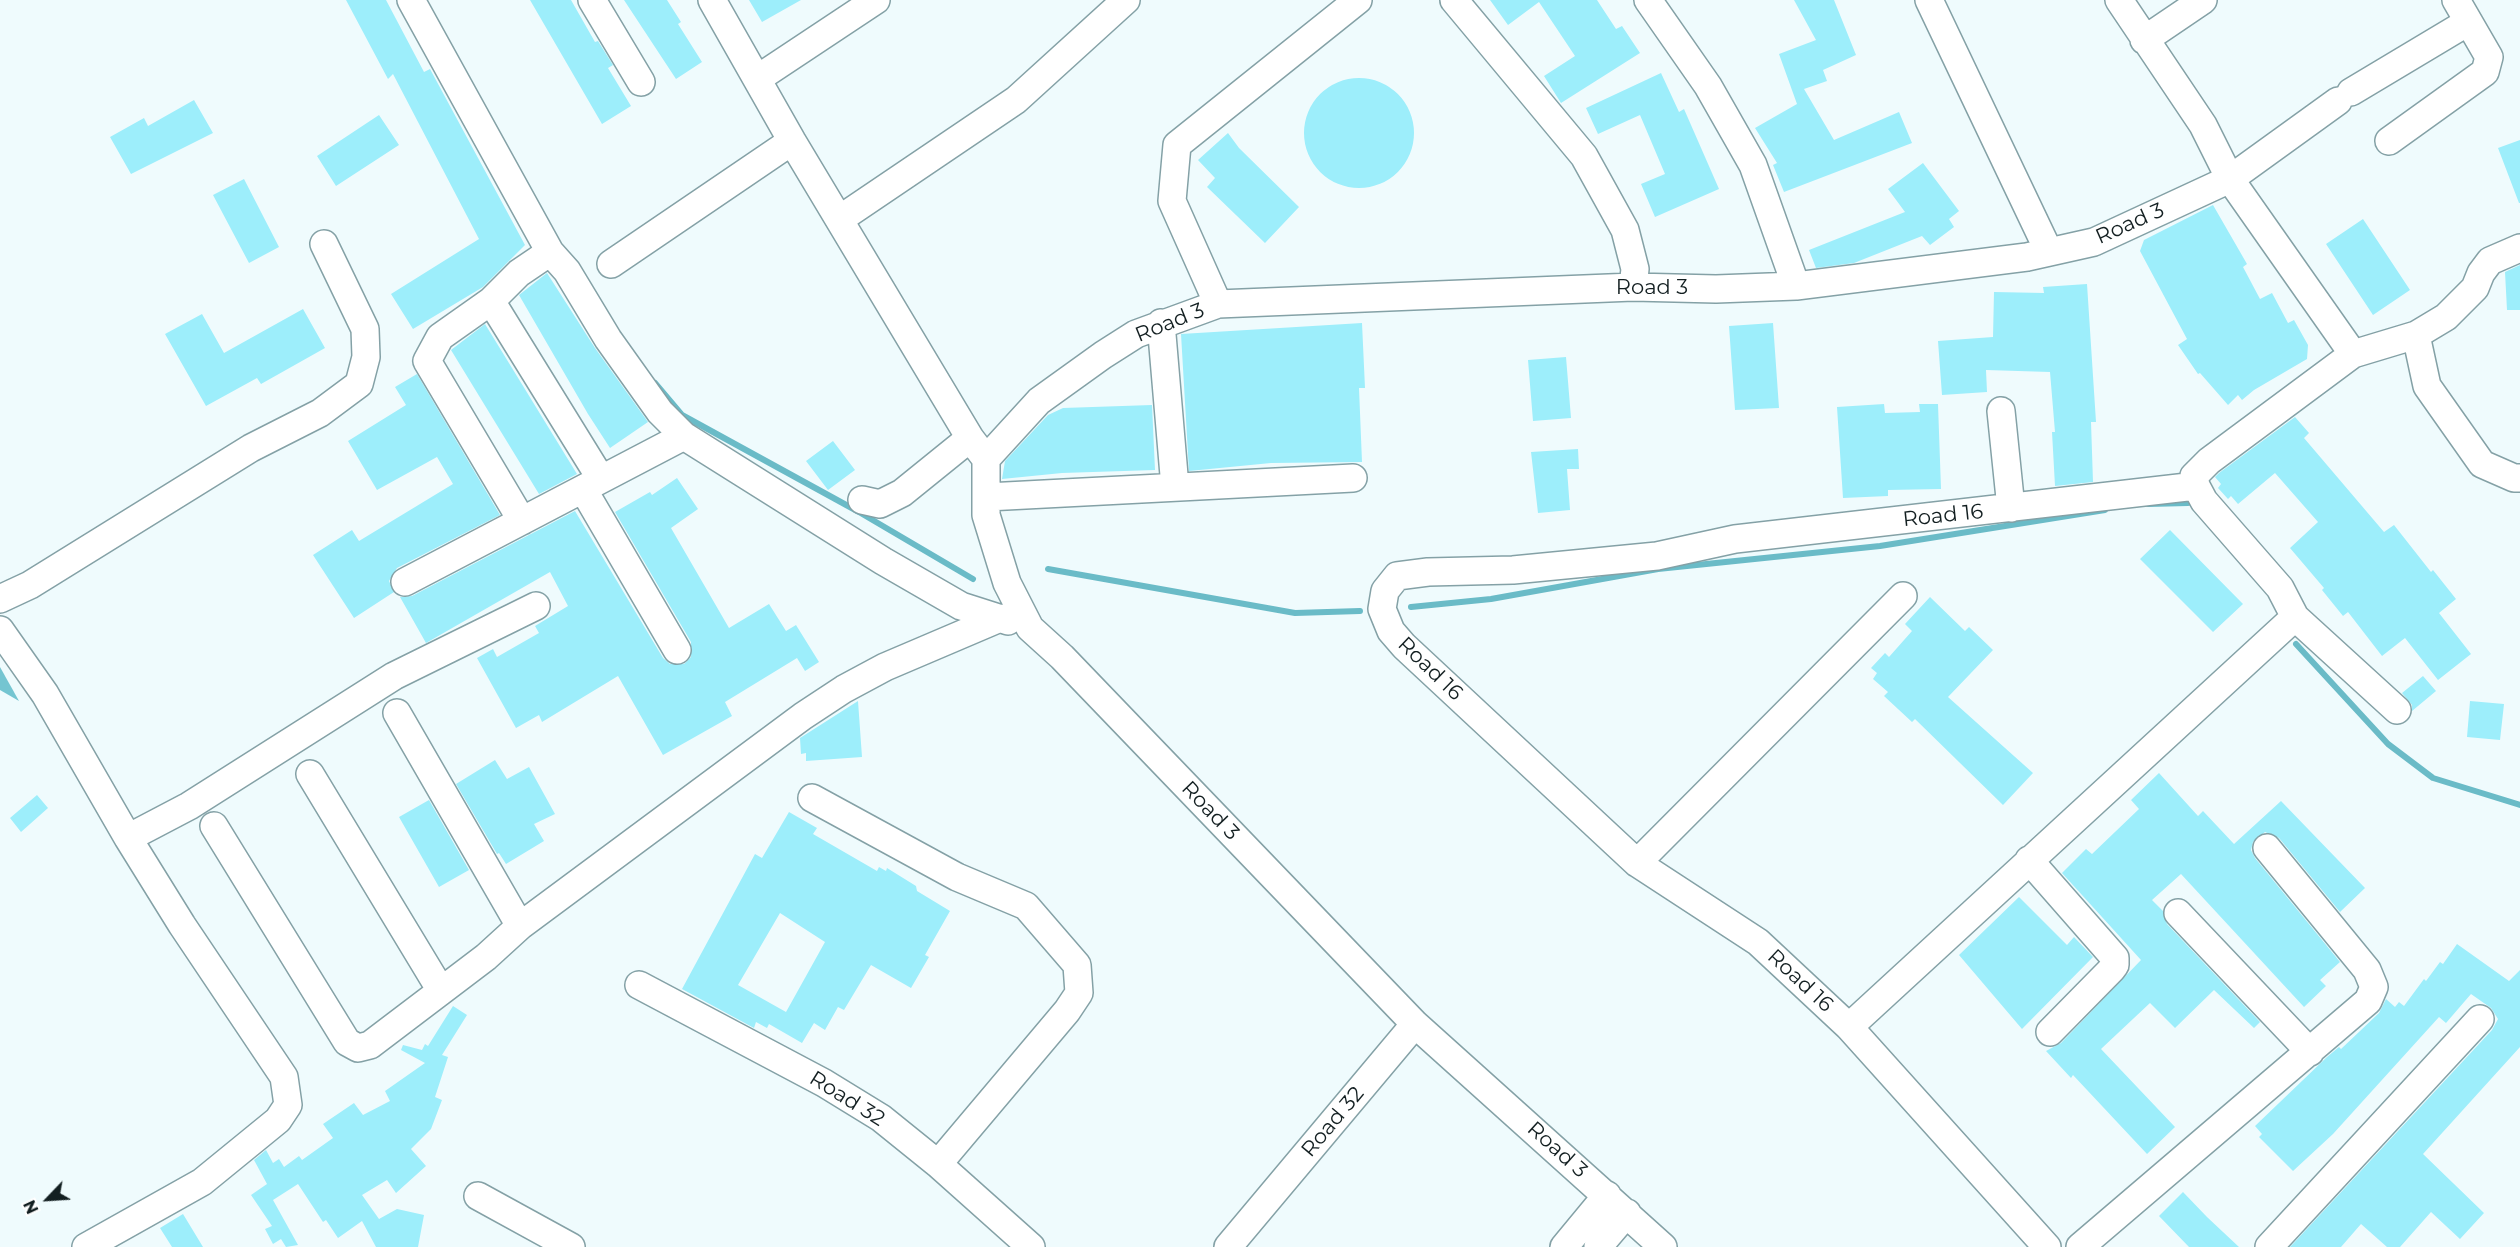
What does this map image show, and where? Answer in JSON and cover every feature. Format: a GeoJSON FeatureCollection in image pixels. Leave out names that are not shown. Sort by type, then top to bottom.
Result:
{"type":"FeatureCollection","features":[{"type":"Feature","properties":{"kind":"street"},"geometry":{"type":"LineString","coordinates":[[411,0],[550,252],[567,271],[608,339],[660,412],[684,436],[883,561],[961,606],[1030,628]]}},
{"type":"Feature","properties":{"kind":"street"},"geometry":{"type":"LineString","coordinates":[[592,0],[641,82]]}},
{"type":"Feature","properties":{"kind":"street"},"geometry":{"type":"LineString","coordinates":[[712,0],[792,141],[978,448],[880,504],[862,500]]}},
{"type":"Feature","properties":{"kind":"street"},"geometry":{"type":"LineString","coordinates":[[757,80],[876,0]]}},
{"type":"Feature","properties":{"kind":"street"},"geometry":{"type":"LineString","coordinates":[[840,219],[1016,100],[1126,0]]}},
{"type":"Feature","properties":{"kind":"street"},"geometry":{"type":"LineString","coordinates":[[1218,304],[1172,201],[1177,145],[1358,0]]}},
{"type":"Feature","properties":{"kind":"street"},"geometry":{"type":"LineString","coordinates":[[1454,0],[1584,156],[1625,230],[1635,269],[1633,287]]}},
{"type":"Feature","properties":{"kind":"street"},"geometry":{"type":"LineString","coordinates":[[1648,0],[1708,86],[1753,165],[1797,286]]}},
{"type":"Feature","properties":{"kind":"street"},"geometry":{"type":"LineString","coordinates":[[1929,0],[2049,252]]}},
{"type":"Feature","properties":{"kind":"street"},"geometry":{"type":"LineString","coordinates":[[2119,0],[2203,125],[2230,179],[2353,354]]}},
{"type":"Feature","properties":{"kind":"street"},"geometry":{"type":"LineString","coordinates":[[2144,40],[2203,0]]}},
{"type":"Feature","properties":{"kind":"street"},"geometry":{"type":"LineString","coordinates":[[2389,141],[2485,72],[2489,57],[2459,5]]}},
{"type":"Feature","properties":{"kind":"street","name":"Road 3"},"geometry":{"type":"LineString","coordinates":[[1663,1247],[1415,1024],[1062,657],[1030,628],[1007,583],[986,515],[987,497],[978,448],[1039,401],[1120,344],[1161,323],[1218,304],[1633,287],[1716,289],[1797,286],[2027,257],[2094,242],[2230,179],[2344,97],[2459,5]]}},
{"type":"Feature","properties":{"kind":"street"},"geometry":{"type":"LineString","coordinates":[[611,264],[792,141]]}},
{"type":"Feature","properties":{"kind":"street"},"geometry":{"type":"LineString","coordinates":[[0,599],[30,585],[251,448],[320,413],[359,384],[366,357],[364,329],[324,244]]}},
{"type":"Feature","properties":{"kind":"street"},"geometry":{"type":"LineString","coordinates":[[2397,710],[2295,617],[2280,588],[2243,542],[2218,517],[2196,486],[2194,476],[2209,461],[2353,354],[2416,335],[2446,317],[2475,288],[2481,273],[2490,261],[2520,248]]}},
{"type":"Feature","properties":{"kind":"street"},"geometry":{"type":"LineString","coordinates":[[522,521],[427,361],[440,336],[490,301],[519,273],[550,252]]}},
{"type":"Feature","properties":{"kind":"street"},"geometry":{"type":"LineString","coordinates":[[490,301],[592,484],[677,650]]}},
{"type":"Feature","properties":{"kind":"street"},"geometry":{"type":"LineString","coordinates":[[1161,323],[1175,487]]}},
{"type":"Feature","properties":{"kind":"street"},"geometry":{"type":"LineString","coordinates":[[2416,335],[2427,386],[2482,464],[2514,478],[2520,478]]}},
{"type":"Feature","properties":{"kind":"street"},"geometry":{"type":"LineString","coordinates":[[2001,411],[2011,508]]}},
{"type":"Feature","properties":{"kind":"street"},"geometry":{"type":"LineString","coordinates":[[405,582],[684,436]]}},
{"type":"Feature","properties":{"kind":"street"},"geometry":{"type":"LineString","coordinates":[[987,497],[1353,478]]}},
{"type":"Feature","properties":{"kind":"street","name":"Road 16"},"geometry":{"type":"LineString","coordinates":[[2047,1247],[1849,1027],[1758,942],[1637,863],[1404,646],[1391,631],[1382,609],[1385,591],[1397,576],[1428,572],[1513,570],[1657,556],[1735,539],[2196,486]]}},
{"type":"Feature","properties":{"kind":"street"},"geometry":{"type":"LineString","coordinates":[[1637,863],[1903,596]]}},
{"type":"Feature","properties":{"kind":"street"},"geometry":{"type":"LineString","coordinates":[[128,838],[189,806],[394,676],[536,606]]}},
{"type":"Feature","properties":{"kind":"street"},"geometry":{"type":"LineString","coordinates":[[1849,1027],[2295,617]]}},
{"type":"Feature","properties":{"kind":"street"},"geometry":{"type":"LineString","coordinates":[[214,826],[347,1042],[358,1048],[370,1045],[440,989],[486,957],[519,926],[803,716],[844,689],[885,667],[1000,618]]}},
{"type":"Feature","properties":{"kind":"street"},"geometry":{"type":"LineString","coordinates":[[0,630],[45,694],[128,838],[284,1077],[288,1105],[278,1120],[202,1182],[86,1247]]}},
{"type":"Feature","properties":{"kind":"street"},"geometry":{"type":"LineString","coordinates":[[397,714],[519,926]]}},
{"type":"Feature","properties":{"kind":"street"},"geometry":{"type":"LineString","coordinates":[[310,774],[440,989]]}},
{"type":"Feature","properties":{"kind":"street"},"geometry":{"type":"LineString","coordinates":[[812,798],[957,876],[1026,906],[1077,964],[1079,993],[1067,1011],[938,1164]]}},
{"type":"Feature","properties":{"kind":"street"},"geometry":{"type":"LineString","coordinates":[[2080,1247],[2368,1001],[2374,987],[2367,969],[2267,848]]}},
{"type":"Feature","properties":{"kind":"street"},"geometry":{"type":"LineString","coordinates":[[2029,860],[2115,958],[2115,965],[2112,969],[2050,1032]]}},
{"type":"Feature","properties":{"kind":"street"},"geometry":{"type":"LineString","coordinates":[[2178,913],[2310,1052]]}},
{"type":"Feature","properties":{"kind":"street","name":"Road 32"},"geometry":{"type":"LineString","coordinates":[[639,985],[824,1083],[881,1118],[938,1164],[1031,1247]]}},
{"type":"Feature","properties":{"kind":"street"},"geometry":{"type":"LineString","coordinates":[[2268,1247],[2480,1019]]}},
{"type":"Feature","properties":{"kind":"street","name":"Road 32"},"geometry":{"type":"LineString","coordinates":[[1228,1247],[1415,1024]]}},
{"type":"Feature","properties":{"kind":"street"},"geometry":{"type":"LineString","coordinates":[[478,1196],[571,1247]]}},
{"type":"Feature","properties":{"kind":"street"},"geometry":{"type":"LineString","coordinates":[[1564,1247],[1617,1204]]}},
{"type":"Feature","properties":{"kind":"street"},"geometry":{"type":"LineString","coordinates":[[1598,1247],[1617,1204]]}},
{"type":"Feature","properties":{"kind":"shaded area"},"geometry":{"type":"Polygon","coordinates":[[[0,667],[19,701],[0,690],[0,667]]]}},
{"type":"Feature","properties":{"kind":"building"},"geometry":{"type":"Polygon","coordinates":[[[346,0],[386,0],[424,72],[430,69],[525,245],[483,287],[413,329],[391,294],[479,239],[393,74],[388,79],[346,0]]]}},
{"type":"Feature","properties":{"kind":"building"},"geometry":{"type":"Polygon","coordinates":[[[530,0],[571,0],[595,42],[598,41],[613,65],[608,68],[631,106],[602,124],[530,0]]]}},
{"type":"Feature","properties":{"kind":"building"},"geometry":{"type":"Polygon","coordinates":[[[624,0],[667,0],[681,22],[678,24],[702,62],[676,79],[624,0]]]}},
{"type":"Feature","properties":{"kind":"building"},"geometry":{"type":"Polygon","coordinates":[[[749,0],[801,0],[762,22],[749,0]]]}},
{"type":"Feature","properties":{"kind":"building"},"geometry":{"type":"Polygon","coordinates":[[[1490,0],[1597,0],[1616,29],[1622,26],[1640,53],[1561,103],[1544,76],[1575,56],[1539,2],[1508,25],[1490,0]]]}},
{"type":"Feature","properties":{"kind":"building"},"geometry":{"type":"Polygon","coordinates":[[[1794,0],[1834,0],[1856,55],[1823,70],[1827,81],[1804,89],[1834,140],[1899,112],[1912,143],[1784,192],[1773,165],[1777,163],[1755,128],[1797,104],[1779,54],[1816,40],[1794,0]]]}},
{"type":"Feature","properties":{"kind":"building"},"geometry":{"type":"Polygon","coordinates":[[[1661,73],[1679,112],[1684,109],[1719,189],[1655,217],[1641,184],[1665,174],[1640,115],[1598,134],[1586,108],[1661,73]]]}},
{"type":"Feature","properties":{"kind":"building"},"geometry":{"type":"Polygon","coordinates":[[[1359,78],[1380,83],[1398,94],[1409,112],[1414,133],[1409,154],[1398,172],[1380,183],[1359,188],[1338,183],[1320,172],[1309,154],[1304,133],[1309,112],[1320,94],[1338,83],[1359,78]]]}},
{"type":"Feature","properties":{"kind":"building"},"geometry":{"type":"Polygon","coordinates":[[[194,100],[213,133],[131,174],[110,137],[144,118],[148,126],[194,100]]]}},
{"type":"Feature","properties":{"kind":"building"},"geometry":{"type":"Polygon","coordinates":[[[379,115],[399,145],[336,186],[317,156],[379,115]]]}},
{"type":"Feature","properties":{"kind":"building"},"geometry":{"type":"Polygon","coordinates":[[[1228,133],[1239,148],[1299,207],[1265,243],[1207,187],[1215,178],[1198,160],[1228,133]]]}},
{"type":"Feature","properties":{"kind":"building"},"geometry":{"type":"Polygon","coordinates":[[[2520,140],[2520,203],[2519,203],[2498,148],[2520,140]]]}},
{"type":"Feature","properties":{"kind":"building"},"geometry":{"type":"Polygon","coordinates":[[[1923,163],[1959,211],[1949,219],[1954,227],[1930,245],[1922,236],[1854,263],[1816,268],[1809,250],[1905,212],[1888,189],[1923,163]]]}},
{"type":"Feature","properties":{"kind":"building"},"geometry":{"type":"Polygon","coordinates":[[[244,179],[279,247],[249,263],[213,195],[244,179]]]}},
{"type":"Feature","properties":{"kind":"building"},"geometry":{"type":"Polygon","coordinates":[[[2213,205],[2247,264],[2243,267],[2260,299],[2272,293],[2288,323],[2294,320],[2308,345],[2307,359],[2254,390],[2242,400],[2238,395],[2228,405],[2200,373],[2198,374],[2178,345],[2187,339],[2140,251],[2144,240],[2213,205]]]}},
{"type":"Feature","properties":{"kind":"building"},"geometry":{"type":"Polygon","coordinates":[[[2363,219],[2410,290],[2373,315],[2326,244],[2363,219]]]}},
{"type":"Feature","properties":{"kind":"building"},"geometry":{"type":"Polygon","coordinates":[[[2520,265],[2520,310],[2507,310],[2505,272],[2520,265]]]}},
{"type":"Feature","properties":{"kind":"building"},"geometry":{"type":"Polygon","coordinates":[[[547,273],[595,348],[648,422],[610,448],[519,295],[547,273]]]}},
{"type":"Feature","properties":{"kind":"building"},"geometry":{"type":"Polygon","coordinates":[[[2087,284],[2096,422],[2091,422],[2093,482],[2055,486],[2052,432],[2055,432],[2050,372],[1986,370],[1987,392],[1942,395],[1938,341],[1993,337],[1994,292],[2044,293],[2043,287],[2087,284]]]}},
{"type":"Feature","properties":{"kind":"building"},"geometry":{"type":"Polygon","coordinates":[[[303,309],[325,348],[261,384],[257,378],[206,406],[165,334],[202,314],[224,353],[303,309]]]}},
{"type":"Feature","properties":{"kind":"building"},"geometry":{"type":"Polygon","coordinates":[[[1362,323],[1365,388],[1359,388],[1362,462],[1271,463],[1189,471],[1181,334],[1362,323]]]}},
{"type":"Feature","properties":{"kind":"building"},"geometry":{"type":"Polygon","coordinates":[[[1773,323],[1779,408],[1735,410],[1729,326],[1773,323]]]}},
{"type":"Feature","properties":{"kind":"building"},"geometry":{"type":"Polygon","coordinates":[[[485,324],[577,474],[539,494],[451,350],[485,324]]]}},
{"type":"Feature","properties":{"kind":"building"},"geometry":{"type":"Polygon","coordinates":[[[1566,357],[1571,418],[1533,421],[1528,360],[1566,357]]]}},
{"type":"Feature","properties":{"kind":"building"},"geometry":{"type":"Polygon","coordinates":[[[417,374],[500,515],[397,568],[389,581],[394,592],[354,618],[313,555],[352,530],[359,541],[453,484],[437,457],[377,490],[348,441],[406,405],[395,387],[417,374]]]}},
{"type":"Feature","properties":{"kind":"building"},"geometry":{"type":"Polygon","coordinates":[[[1884,404],[1885,413],[1920,412],[1919,404],[1938,404],[1941,489],[1888,490],[1888,496],[1843,498],[1837,407],[1884,404]]]}},
{"type":"Feature","properties":{"kind":"building"},"geometry":{"type":"Polygon","coordinates":[[[1152,405],[1155,470],[1062,473],[1002,479],[1005,461],[1048,415],[1063,408],[1152,405]]]}},
{"type":"Feature","properties":{"kind":"building"},"geometry":{"type":"Polygon","coordinates":[[[2295,417],[2309,433],[2304,438],[2384,532],[2394,525],[2431,572],[2433,570],[2456,599],[2439,613],[2471,654],[2438,680],[2405,638],[2382,656],[2348,612],[2343,616],[2322,590],[2324,588],[2290,548],[2318,522],[2275,473],[2238,504],[2231,496],[2228,499],[2218,488],[2221,484],[2215,477],[2219,473],[2295,417]]]}},
{"type":"Feature","properties":{"kind":"building"},"geometry":{"type":"Polygon","coordinates":[[[833,441],[855,470],[828,490],[806,461],[833,441]]]}},
{"type":"Feature","properties":{"kind":"building"},"geometry":{"type":"Polygon","coordinates":[[[1578,449],[1579,469],[1567,469],[1570,510],[1538,513],[1531,452],[1578,449]]]}},
{"type":"Feature","properties":{"kind":"building"},"geometry":{"type":"Polygon","coordinates":[[[677,478],[698,509],[671,528],[729,628],[769,604],[786,631],[796,625],[819,662],[805,671],[797,658],[725,702],[732,716],[663,755],[618,676],[542,722],[539,715],[516,728],[477,658],[493,649],[497,657],[539,633],[535,626],[568,606],[550,572],[426,643],[400,597],[412,596],[575,511],[663,658],[670,664],[684,664],[691,657],[691,642],[615,512],[650,492],[652,495],[677,478]]]}},
{"type":"Feature","properties":{"kind":"building"},"geometry":{"type":"Polygon","coordinates":[[[2170,530],[2243,604],[2213,632],[2140,559],[2170,530]]]}},
{"type":"Feature","properties":{"kind":"building"},"geometry":{"type":"Polygon","coordinates":[[[1930,597],[1965,631],[1969,627],[1993,650],[1948,697],[2033,773],[2003,805],[1915,719],[1912,722],[1884,696],[1888,692],[1873,679],[1877,673],[1871,668],[1885,653],[1889,657],[1912,631],[1905,624],[1930,597]]]}},
{"type":"Feature","properties":{"kind":"building"},"geometry":{"type":"Polygon","coordinates":[[[2423,676],[2436,691],[2412,711],[2412,705],[2402,693],[2423,676]]]}},
{"type":"Feature","properties":{"kind":"building"},"geometry":{"type":"Polygon","coordinates":[[[858,701],[862,757],[806,761],[806,753],[801,754],[800,738],[858,701]]]}},
{"type":"Feature","properties":{"kind":"building"},"geometry":{"type":"Polygon","coordinates":[[[2470,701],[2504,704],[2500,740],[2467,737],[2470,701]]]}},
{"type":"Feature","properties":{"kind":"building"},"geometry":{"type":"Polygon","coordinates":[[[495,760],[507,779],[529,767],[555,814],[534,824],[544,841],[506,864],[499,853],[497,854],[456,784],[495,760]]]}},
{"type":"Feature","properties":{"kind":"building"},"geometry":{"type":"Polygon","coordinates":[[[2159,773],[2198,816],[2203,811],[2234,844],[2281,801],[2365,888],[2340,912],[2279,838],[2265,832],[2253,842],[2251,850],[2255,858],[2340,962],[2320,980],[2326,986],[2304,1007],[2181,874],[2152,900],[2163,911],[2167,924],[2260,1022],[2254,1028],[2214,990],[2175,1028],[2150,1003],[2101,1049],[2175,1127],[2147,1154],[2073,1075],[2071,1078],[2046,1051],[2061,1043],[2141,960],[2062,873],[2086,849],[2092,854],[2139,809],[2131,800],[2159,773]]]}},
{"type":"Feature","properties":{"kind":"building"},"geometry":{"type":"Polygon","coordinates":[[[37,795],[48,808],[21,832],[10,818],[37,795]]]}},
{"type":"Feature","properties":{"kind":"building"},"geometry":{"type":"Polygon","coordinates":[[[429,800],[469,870],[439,887],[399,817],[429,800]]]}},
{"type":"Feature","properties":{"kind":"building"},"geometry":{"type":"Polygon","coordinates":[[[789,812],[817,828],[813,834],[877,871],[879,867],[886,871],[887,868],[916,886],[917,891],[950,911],[925,955],[929,957],[911,988],[871,965],[844,1010],[838,1007],[825,1030],[814,1023],[802,1043],[769,1024],[767,1028],[756,1022],[754,1028],[682,989],[755,854],[762,858],[789,812]],[[780,913],[738,985],[786,1012],[825,942],[780,913]]]}},
{"type":"Feature","properties":{"kind":"building"},"geometry":{"type":"Polygon","coordinates":[[[2019,897],[2067,945],[2074,937],[2093,957],[2022,1029],[1959,955],[2019,897]]]}},
{"type":"Feature","properties":{"kind":"building"},"geometry":{"type":"Polygon","coordinates":[[[2457,944],[2509,981],[2520,970],[2520,1047],[2423,1154],[2484,1213],[2460,1239],[2431,1212],[2400,1247],[2387,1247],[2361,1224],[2341,1247],[2290,1247],[2492,1030],[2498,1019],[2491,1008],[2471,994],[2446,1023],[2439,1017],[2333,1134],[2293,1171],[2259,1137],[2262,1134],[2255,1126],[2327,1057],[2339,1047],[2341,1049],[2379,1013],[2386,999],[2395,1007],[2399,1002],[2404,1006],[2424,979],[2426,981],[2440,962],[2443,964],[2457,944]]]}},
{"type":"Feature","properties":{"kind":"building"},"geometry":{"type":"Polygon","coordinates":[[[453,1006],[467,1015],[442,1055],[448,1057],[435,1097],[442,1100],[431,1129],[411,1149],[426,1166],[396,1193],[387,1180],[362,1195],[379,1219],[397,1209],[424,1215],[418,1247],[376,1247],[362,1221],[338,1238],[326,1220],[323,1222],[298,1184],[273,1200],[298,1245],[286,1247],[281,1239],[273,1244],[265,1229],[272,1226],[251,1195],[267,1184],[254,1160],[266,1150],[273,1163],[279,1159],[284,1167],[299,1156],[302,1160],[333,1138],[323,1124],[354,1103],[363,1115],[390,1101],[385,1091],[425,1063],[401,1050],[403,1045],[422,1050],[425,1044],[428,1046],[453,1006]]]}},
{"type":"Feature","properties":{"kind":"building"},"geometry":{"type":"Polygon","coordinates":[[[2183,1192],[2239,1247],[2189,1247],[2159,1216],[2183,1192]]]}},
{"type":"Feature","properties":{"kind":"building"},"geometry":{"type":"Polygon","coordinates":[[[183,1214],[203,1247],[172,1247],[160,1228],[183,1214]]]}},
{"type":"Feature","properties":{"kind":"waterway"},"geometry":{"type":"LineString","coordinates":[[655,383],[682,415],[859,512],[973,579]]}},
{"type":"Feature","properties":{"kind":"waterway"},"geometry":{"type":"LineString","coordinates":[[2148,504],[2188,503]]}},
{"type":"Feature","properties":{"kind":"waterway"},"geometry":{"type":"LineString","coordinates":[[1411,607],[1491,599],[1658,569],[1880,546],[2105,510]]}},
{"type":"Feature","properties":{"kind":"waterway"},"geometry":{"type":"LineString","coordinates":[[1048,569],[1295,613],[1360,611]]}},
{"type":"Feature","properties":{"kind":"waterway"},"geometry":{"type":"LineString","coordinates":[[2296,644],[2388,744],[2433,778],[2520,805]]}}]}
